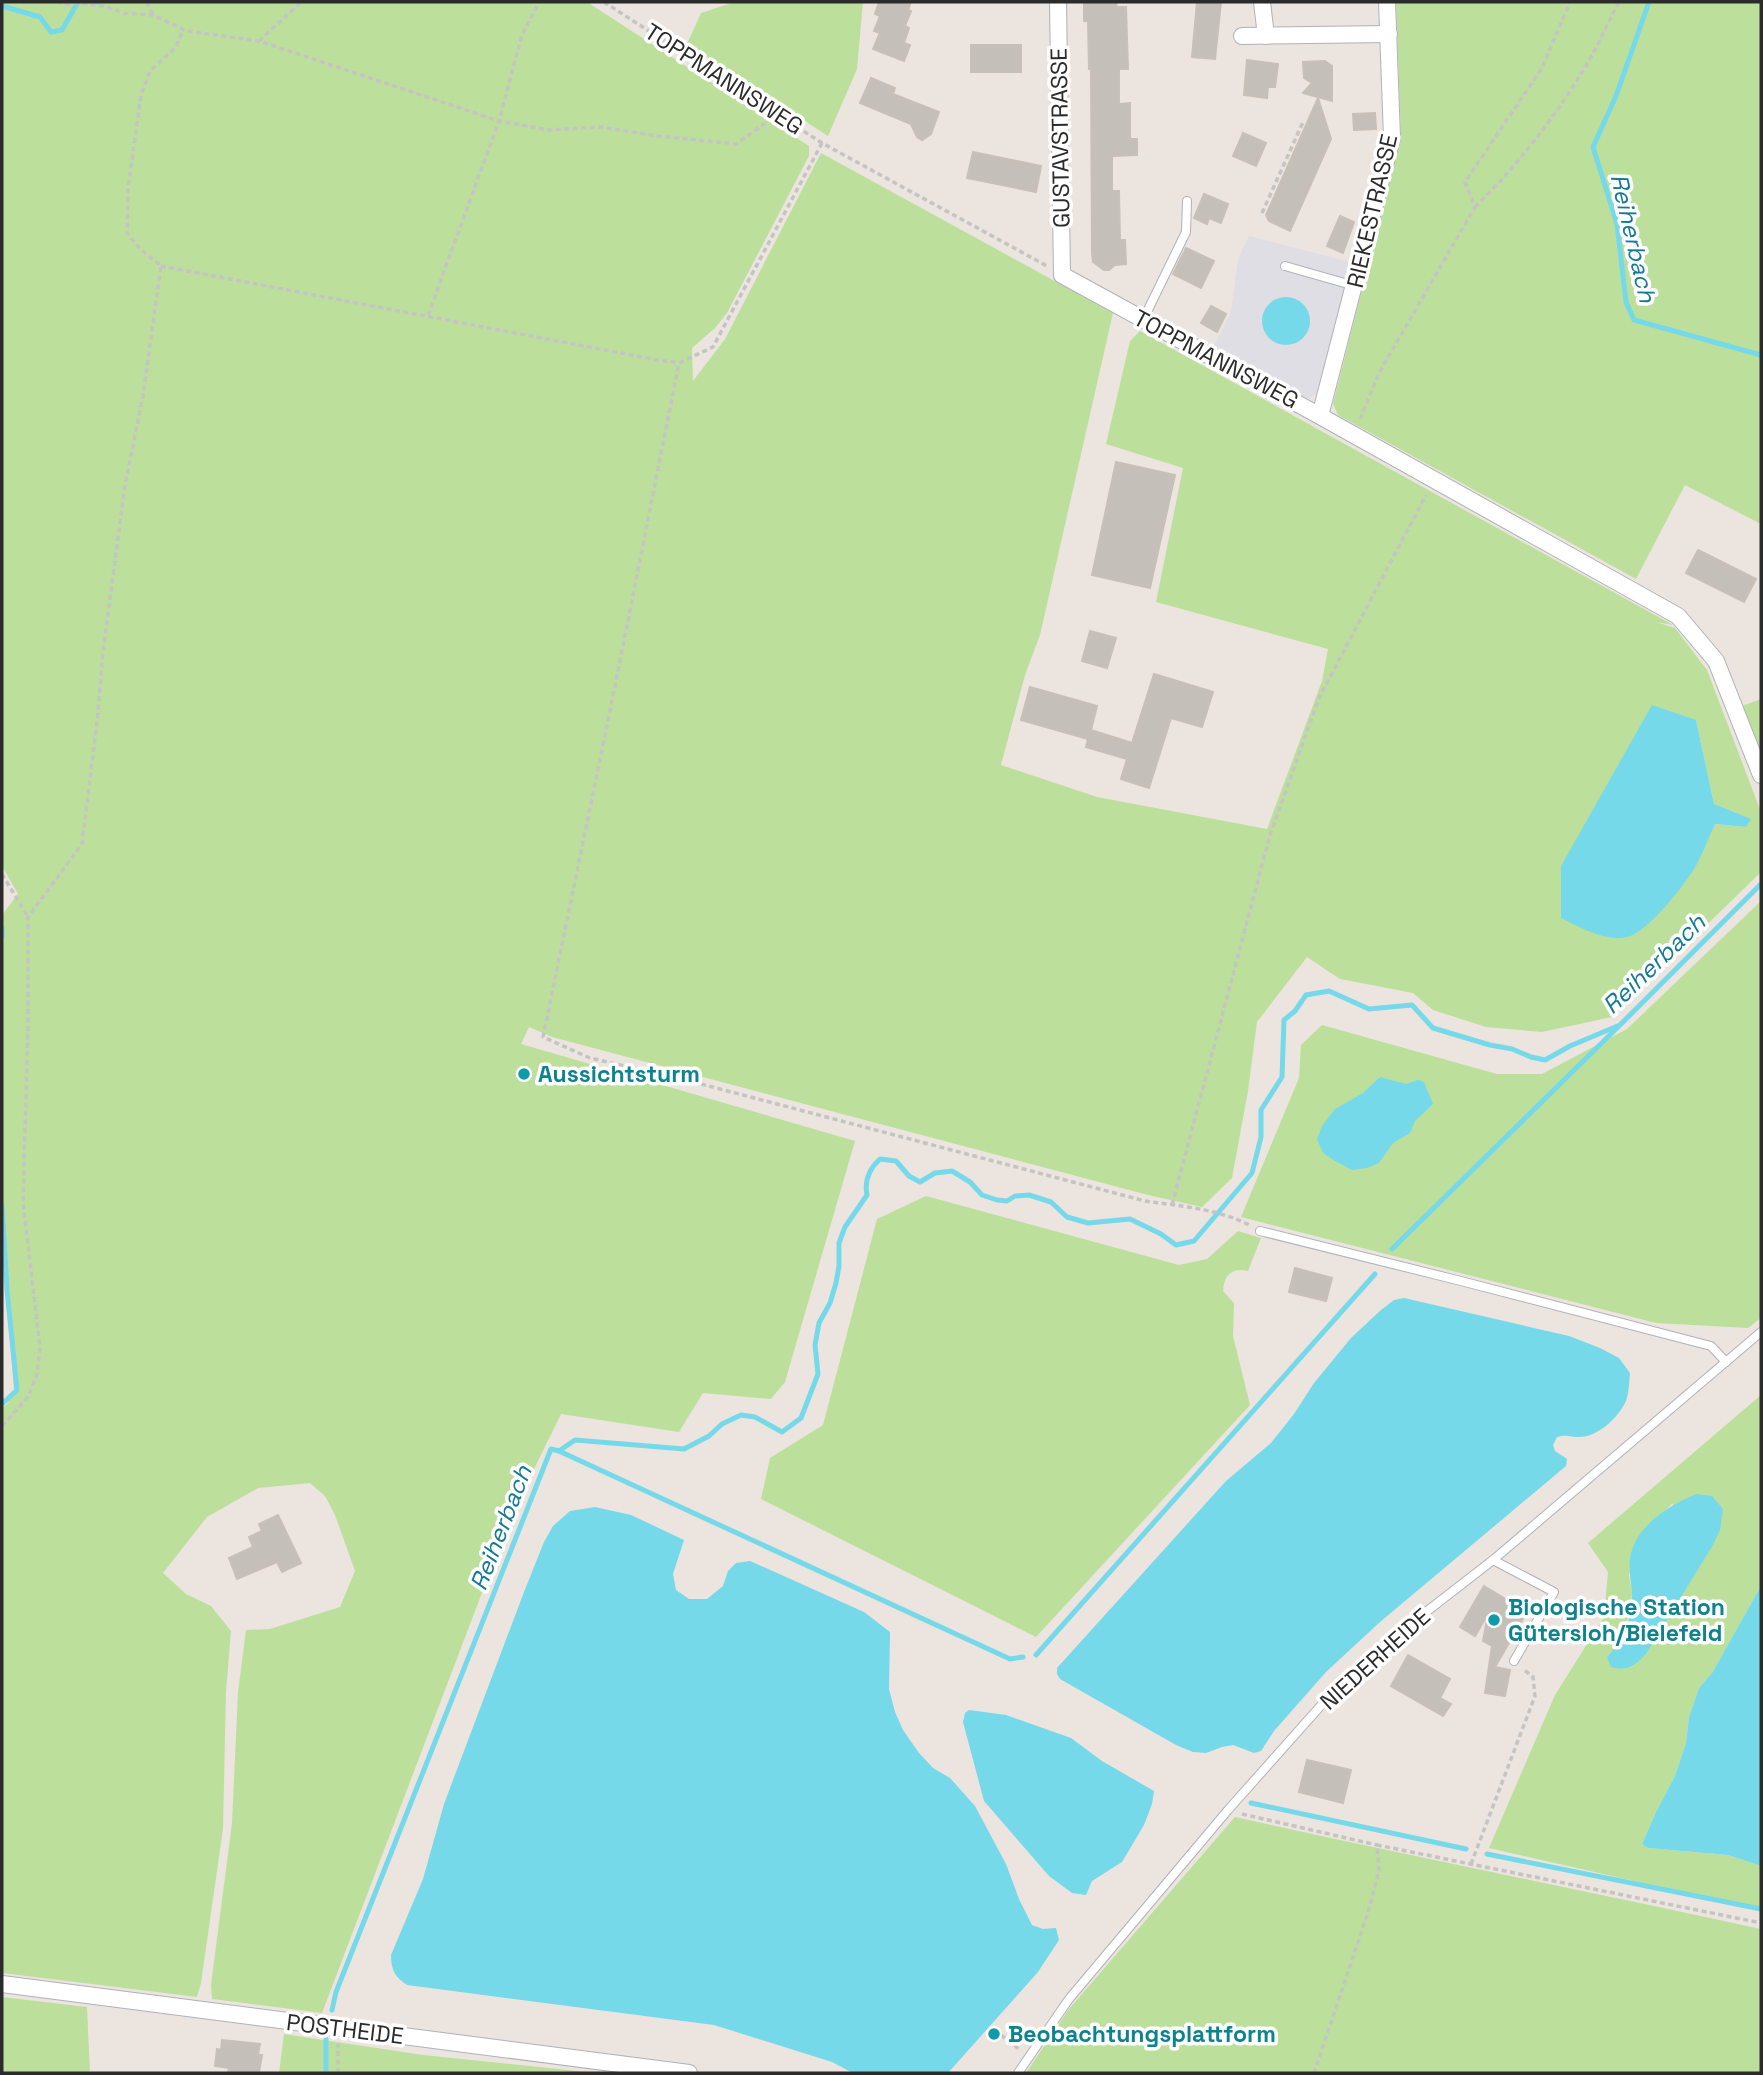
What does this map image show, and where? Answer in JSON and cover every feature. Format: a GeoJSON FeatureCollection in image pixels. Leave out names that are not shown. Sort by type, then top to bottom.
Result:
{"type":"FeatureCollection","features":[{"type":"Feature","properties":{"kind":"street","name":"GUSTAVSTRASSE"},"geometry":{"type":"LineString","coordinates":[[1058,2],[1062,275]]}},
{"type":"Feature","properties":{"kind":"street"},"geometry":{"type":"LineString","coordinates":[[1262,2],[1266,36]]}},
{"type":"Feature","properties":{"kind":"street","name":"RIEKESTRASSE"},"geometry":{"type":"LineString","coordinates":[[1320,416],[1392,138],[1387,2]]}},
{"type":"Feature","properties":{"kind":"street"},"geometry":{"type":"LineString","coordinates":[[1242,36],[1389,34]]}},
{"type":"Feature","properties":{"kind":"street","name":"TOPPMANNSWEG"},"geometry":{"type":"LineString","coordinates":[[1062,275],[1678,616],[1716,661],[1761,775]]}},
{"type":"Feature","properties":{"kind":"street","name":"POSTHEIDE"},"geometry":{"type":"LineString","coordinates":[[2,1984],[689,2073]]}},
{"type":"Feature","properties":{"kind":"lane"},"geometry":{"type":"LineString","coordinates":[[1143,320],[1186,232],[1187,201]]}},
{"type":"Feature","properties":{"kind":"lane"},"geometry":{"type":"LineString","coordinates":[[1285,267],[1355,286]]}},
{"type":"Feature","properties":{"kind":"lane"},"geometry":{"type":"LineString","coordinates":[[1260,1231],[1711,1346],[1726,1362]]}},
{"type":"Feature","properties":{"kind":"lane","name":"NIEDERHEIDE"},"geometry":{"type":"LineString","coordinates":[[1018,2073],[1069,1999],[1228,1810],[1341,1683],[1395,1636],[1493,1560],[1761,1332]]}},
{"type":"Feature","properties":{"kind":"lane"},"geometry":{"type":"LineString","coordinates":[[1493,1560],[1554,1592],[1514,1661]]}},
{"type":"Feature","properties":{"kind":"path"},"geometry":{"type":"LineString","coordinates":[[57,2],[103,6],[124,13],[153,15],[187,31],[259,41],[499,121],[549,130],[601,127],[736,144],[778,114]]}},
{"type":"Feature","properties":{"kind":"path"},"geometry":{"type":"LineString","coordinates":[[147,2],[153,15]]}},
{"type":"Feature","properties":{"kind":"path"},"geometry":{"type":"LineString","coordinates":[[259,41],[301,2]]}},
{"type":"Feature","properties":{"kind":"path"},"geometry":{"type":"LineString","coordinates":[[428,315],[499,121],[522,34],[539,2]]}},
{"type":"Feature","properties":{"kind":"path","name":"TOPPMANNSWEG"},"geometry":{"type":"LineString","coordinates":[[604,2],[822,143],[1062,275]]}},
{"type":"Feature","properties":{"kind":"path"},"geometry":{"type":"LineString","coordinates":[[1475,208],[1465,182],[1542,68],[1570,2]]}},
{"type":"Feature","properties":{"kind":"path"},"geometry":{"type":"LineString","coordinates":[[1353,434],[1380,373],[1475,208],[1497,186],[1543,129],[1588,62],[1619,2]]}},
{"type":"Feature","properties":{"kind":"path"},"geometry":{"type":"LineString","coordinates":[[183,30],[176,47],[150,71],[141,94],[128,189],[127,233],[139,248],[161,266],[658,360],[679,362],[713,347],[822,143]]}},
{"type":"Feature","properties":{"kind":"path"},"geometry":{"type":"LineString","coordinates":[[1262,214],[1303,122]]}},
{"type":"Feature","properties":{"kind":"path"},"geometry":{"type":"LineString","coordinates":[[28,917],[82,844],[125,485],[143,396],[161,266]]}},
{"type":"Feature","properties":{"kind":"path"},"geometry":{"type":"LineString","coordinates":[[679,362],[542,1037],[590,1058],[686,1080],[1132,1197],[1218,1213],[1241,1220],[1260,1231]]}},
{"type":"Feature","properties":{"kind":"path"},"geometry":{"type":"LineString","coordinates":[[1172,1205],[1270,835],[1319,698],[1434,480]]}},
{"type":"Feature","properties":{"kind":"path"},"geometry":{"type":"LineString","coordinates":[[2,874],[28,917],[23,1202],[40,1347],[37,1374],[28,1397],[2,1426]]}},
{"type":"Feature","properties":{"kind":"path"},"geometry":{"type":"LineString","coordinates":[[1471,1864],[1535,1696],[1533,1677],[1514,1661]]}},
{"type":"Feature","properties":{"kind":"path"},"geometry":{"type":"LineString","coordinates":[[1228,1810],[1377,1845],[1761,1923]]}},
{"type":"Feature","properties":{"kind":"path"},"geometry":{"type":"LineString","coordinates":[[1314,2073],[1368,1913],[1379,1870],[1377,1845]]}},
{"type":"Feature","properties":{"kind":"path"},"geometry":{"type":"LineString","coordinates":[[338,2073],[339,2028]]}},
{"type":"Feature","properties":{"kind":"path"},"geometry":{"type":"LineString","coordinates":[[1001,2035],[1029,2057]]}},
{"type":"Feature","properties":{"kind":"shaded area"},"geometry":{"type":"Polygon","coordinates":[[[1249,236],[1353,263],[1319,393],[1307,399],[1213,347],[1231,312],[1238,260],[1249,236]]]}},
{"type":"Feature","properties":{"kind":"green space"},"geometry":{"type":"Polygon","coordinates":[[[2,2],[587,2],[809,146],[809,156],[727,313],[715,328],[692,348],[693,381],[725,339],[821,153],[1113,313],[1040,635],[1025,675],[1001,765],[1097,797],[1267,829],[1322,681],[1328,649],[1156,602],[1183,468],[1106,444],[1130,341],[1140,331],[1673,625],[1656,622],[1675,628],[1707,670],[1761,812],[1761,872],[1612,1017],[1542,1032],[1486,1027],[1433,1010],[1413,993],[1340,979],[1307,957],[1257,1022],[1232,1178],[1202,1207],[552,1037],[529,1027],[521,1044],[855,1141],[785,1382],[771,1399],[703,1393],[679,1432],[561,1414],[512,1514],[322,2013],[212,1999],[211,1985],[232,1823],[238,1692],[246,1630],[270,1629],[340,1607],[355,1571],[335,1515],[325,1496],[310,1483],[258,1488],[207,1517],[163,1573],[186,1594],[211,1606],[231,1631],[226,1692],[223,1829],[197,1997],[2,1973],[2,1408],[8,1403],[14,1389],[2,1250],[2,915],[18,894],[2,866],[2,2]],[[1696,720],[1697,864],[1715,824],[1746,827],[1714,804],[1696,720]]]}},
{"type":"Feature","properties":{"kind":"green space"},"geometry":{"type":"Polygon","coordinates":[[[734,2],[863,2],[857,69],[828,136],[687,44],[701,13],[734,2]]]}},
{"type":"Feature","properties":{"kind":"green space"},"geometry":{"type":"Polygon","coordinates":[[[1396,2],[1761,2],[1761,524],[1685,485],[1636,579],[1338,415],[1333,404],[1401,136],[1396,2]]]}},
{"type":"Feature","properties":{"kind":"green space"},"geometry":{"type":"Polygon","coordinates":[[[1761,699],[1761,752],[1742,706],[1761,699]]]}},
{"type":"Feature","properties":{"kind":"green space"},"geometry":{"type":"Polygon","coordinates":[[[1761,901],[1761,1318],[1748,1328],[1656,1323],[1241,1217],[1299,1078],[1301,1045],[1322,1025],[1497,1074],[1542,1074],[1627,1029],[1761,901]]]}},
{"type":"Feature","properties":{"kind":"green space"},"geometry":{"type":"Polygon","coordinates":[[[926,1196],[1179,1265],[1207,1259],[1238,1231],[1261,1238],[1248,1271],[1233,1271],[1225,1281],[1223,1291],[1234,1303],[1233,1336],[1250,1405],[1036,1637],[761,1499],[770,1458],[823,1425],[877,1219],[926,1196]]]}},
{"type":"Feature","properties":{"kind":"green space"},"geometry":{"type":"Polygon","coordinates":[[[1761,1395],[1761,1586],[1712,1673],[1699,1688],[1675,1776],[1642,1844],[1648,1848],[1728,1855],[1761,1866],[1761,1910],[1489,1848],[1555,1695],[1604,1617],[1608,1572],[1588,1543],[1761,1395]],[[1673,1503],[1640,1535],[1629,1575],[1631,1609],[1620,1642],[1607,1657],[1646,1654],[1655,1637],[1673,1503]]]}},
{"type":"Feature","properties":{"kind":"green space"},"geometry":{"type":"Polygon","coordinates":[[[1235,1817],[1761,1929],[1761,2073],[1026,2073],[1069,2009],[1235,1817]]]}},
{"type":"Feature","properties":{"kind":"green space"},"geometry":{"type":"Polygon","coordinates":[[[2,1997],[87,2007],[90,2073],[2,2073],[2,1997]]]}},
{"type":"Feature","properties":{"kind":"green space"},"geometry":{"type":"Polygon","coordinates":[[[284,2034],[423,2055],[597,2073],[279,2073],[284,2034]]]}},
{"type":"Feature","properties":{"kind":"water"},"geometry":{"type":"Polygon","coordinates":[[[1286,297],[1303,304],[1310,321],[1303,338],[1286,345],[1269,338],[1262,321],[1269,304],[1286,297]]]}},
{"type":"Feature","properties":{"kind":"water"},"geometry":{"type":"Polygon","coordinates":[[[1652,705],[1696,720],[1714,804],[1751,819],[1746,827],[1715,824],[1697,864],[1666,906],[1636,933],[1627,937],[1610,937],[1593,933],[1561,918],[1561,866],[1652,705]]]}},
{"type":"Feature","properties":{"kind":"water"},"geometry":{"type":"Polygon","coordinates":[[[1380,1077],[1406,1084],[1418,1080],[1424,1082],[1433,1104],[1415,1121],[1410,1133],[1393,1143],[1379,1163],[1352,1170],[1323,1153],[1317,1139],[1322,1126],[1335,1109],[1363,1093],[1380,1077]]]}},
{"type":"Feature","properties":{"kind":"water"},"geometry":{"type":"Polygon","coordinates":[[[1404,1298],[1569,1336],[1600,1348],[1619,1358],[1630,1373],[1626,1401],[1613,1420],[1593,1434],[1557,1437],[1553,1445],[1555,1451],[1567,1459],[1566,1466],[1380,1622],[1326,1672],[1274,1731],[1261,1751],[1254,1753],[1233,1745],[1206,1753],[1193,1752],[1060,1679],[1057,1668],[1226,1481],[1271,1443],[1314,1383],[1351,1338],[1394,1300],[1404,1298]]]}},
{"type":"Feature","properties":{"kind":"water"},"geometry":{"type":"Polygon","coordinates":[[[1696,1494],[1712,1496],[1723,1509],[1720,1530],[1713,1545],[1646,1654],[1631,1666],[1622,1669],[1611,1667],[1607,1657],[1618,1643],[1631,1611],[1630,1561],[1636,1540],[1658,1516],[1696,1494]]]}},
{"type":"Feature","properties":{"kind":"water"},"geometry":{"type":"Polygon","coordinates":[[[595,1507],[631,1515],[684,1540],[673,1574],[676,1590],[689,1599],[707,1599],[723,1586],[728,1571],[736,1563],[750,1561],[864,1612],[890,1632],[889,1689],[903,1730],[933,1768],[950,1778],[975,1806],[1006,1864],[1032,1925],[1043,1929],[1056,1928],[1059,1940],[1038,1972],[948,2073],[853,2073],[832,2062],[714,2025],[407,1985],[394,1973],[391,1955],[423,1879],[444,1804],[544,1542],[553,1526],[570,1511],[595,1507]]]}},
{"type":"Feature","properties":{"kind":"water"},"geometry":{"type":"Polygon","coordinates":[[[1761,1586],[1761,1866],[1728,1855],[1648,1848],[1642,1844],[1675,1776],[1699,1688],[1712,1673],[1761,1586]]]}},
{"type":"Feature","properties":{"kind":"water"},"geometry":{"type":"Polygon","coordinates":[[[969,1710],[1006,1715],[1071,1738],[1102,1761],[1154,1791],[1144,1825],[1122,1862],[1092,1881],[1086,1895],[1072,1893],[1049,1876],[984,1801],[963,1722],[965,1713],[969,1710]]]}},
{"type":"Feature","properties":{"kind":"building"},"geometry":{"type":"Polygon","coordinates":[[[879,2],[911,2],[908,10],[911,11],[905,26],[909,28],[904,43],[910,45],[904,61],[873,49],[880,33],[874,31],[880,16],[875,14],[879,2]]]}},
{"type":"Feature","properties":{"kind":"building"},"geometry":{"type":"Polygon","coordinates":[[[1084,2],[1117,2],[1116,7],[1126,7],[1128,69],[1119,69],[1119,104],[1130,103],[1130,139],[1137,139],[1137,155],[1112,156],[1112,191],[1119,191],[1120,240],[1125,240],[1126,264],[1115,265],[1109,270],[1104,270],[1093,262],[1092,253],[1091,69],[1084,2]]]}},
{"type":"Feature","properties":{"kind":"building"},"geometry":{"type":"Polygon","coordinates":[[[1197,2],[1221,2],[1215,59],[1192,57],[1197,2]]]}},
{"type":"Feature","properties":{"kind":"building"},"geometry":{"type":"Polygon","coordinates":[[[971,45],[1021,45],[1021,72],[971,72],[971,45]]]}},
{"type":"Feature","properties":{"kind":"building"},"geometry":{"type":"Polygon","coordinates":[[[1247,60],[1278,64],[1275,87],[1268,87],[1267,98],[1244,95],[1247,60]]]}},
{"type":"Feature","properties":{"kind":"building"},"geometry":{"type":"Polygon","coordinates":[[[1325,61],[1332,66],[1332,101],[1303,93],[1312,83],[1304,78],[1303,62],[1325,61]]]}},
{"type":"Feature","properties":{"kind":"building"},"geometry":{"type":"Polygon","coordinates":[[[871,78],[895,88],[893,94],[939,112],[931,134],[922,140],[917,137],[911,124],[860,103],[871,78]]]}},
{"type":"Feature","properties":{"kind":"building"},"geometry":{"type":"Polygon","coordinates":[[[1318,98],[1331,139],[1290,231],[1269,221],[1266,215],[1318,98]]]}},
{"type":"Feature","properties":{"kind":"building"},"geometry":{"type":"Polygon","coordinates":[[[1375,113],[1376,129],[1354,130],[1353,114],[1375,113]]]}},
{"type":"Feature","properties":{"kind":"building"},"geometry":{"type":"Polygon","coordinates":[[[1243,133],[1266,143],[1256,166],[1233,156],[1243,133]]]}},
{"type":"Feature","properties":{"kind":"building"},"geometry":{"type":"Polygon","coordinates":[[[973,152],[1041,166],[1036,192],[967,178],[973,152]]]}},
{"type":"Feature","properties":{"kind":"building"},"geometry":{"type":"Polygon","coordinates":[[[1204,194],[1228,204],[1221,223],[1209,218],[1207,224],[1194,218],[1204,194]]]}},
{"type":"Feature","properties":{"kind":"building"},"geometry":{"type":"Polygon","coordinates":[[[1340,216],[1354,222],[1343,253],[1327,246],[1340,216]]]}},
{"type":"Feature","properties":{"kind":"building"},"geometry":{"type":"Polygon","coordinates":[[[1186,248],[1214,261],[1201,288],[1173,274],[1186,248]]]}},
{"type":"Feature","properties":{"kind":"building"},"geometry":{"type":"Polygon","coordinates":[[[1211,306],[1226,314],[1217,332],[1201,323],[1211,306]]]}},
{"type":"Feature","properties":{"kind":"building"},"geometry":{"type":"Polygon","coordinates":[[[1116,462],[1175,475],[1150,588],[1092,575],[1116,462]]]}},
{"type":"Feature","properties":{"kind":"building"},"geometry":{"type":"Polygon","coordinates":[[[1698,550],[1756,579],[1744,602],[1686,573],[1698,550]]]}},
{"type":"Feature","properties":{"kind":"building"},"geometry":{"type":"Polygon","coordinates":[[[1090,631],[1116,638],[1107,668],[1082,661],[1090,631]]]}},
{"type":"Feature","properties":{"kind":"building"},"geometry":{"type":"Polygon","coordinates":[[[1154,674],[1213,692],[1202,727],[1171,718],[1149,788],[1121,779],[1127,759],[1086,747],[1088,739],[1021,720],[1030,687],[1097,706],[1091,730],[1132,743],[1154,674]]]}},
{"type":"Feature","properties":{"kind":"building"},"geometry":{"type":"Polygon","coordinates":[[[1295,1268],[1332,1278],[1326,1301],[1289,1292],[1295,1268]]]}},
{"type":"Feature","properties":{"kind":"building"},"geometry":{"type":"Polygon","coordinates":[[[278,1515],[301,1563],[282,1572],[277,1562],[237,1579],[229,1558],[253,1547],[249,1537],[262,1531],[259,1524],[278,1515]]]}},
{"type":"Feature","properties":{"kind":"building","name":"Biologische Station Gütersloh/Bielefeld"},"geometry":{"type":"Polygon","coordinates":[[[1484,1586],[1527,1612],[1495,1667],[1510,1670],[1505,1696],[1485,1693],[1492,1646],[1483,1641],[1488,1614],[1475,1636],[1460,1627],[1484,1586]]]}},
{"type":"Feature","properties":{"kind":"building"},"geometry":{"type":"Polygon","coordinates":[[[1408,1655],[1450,1679],[1440,1698],[1451,1704],[1443,1716],[1391,1686],[1408,1655]]]}},
{"type":"Feature","properties":{"kind":"building"},"geometry":{"type":"Polygon","coordinates":[[[1307,1760],[1351,1770],[1343,1803],[1299,1792],[1307,1760]]]}},
{"type":"Feature","properties":{"kind":"building"},"geometry":{"type":"Polygon","coordinates":[[[222,2040],[260,2044],[258,2055],[262,2055],[259,2073],[228,2073],[229,2068],[215,2066],[217,2049],[221,2050],[222,2040]]]}},
{"type":"Feature","properties":{"kind":"waterway"},"geometry":{"type":"LineString","coordinates":[[2,6],[40,17],[51,32],[62,30],[78,2]]}},
{"type":"Feature","properties":{"kind":"waterway","name":"Reiherbach"},"geometry":{"type":"LineString","coordinates":[[1649,2],[1616,96],[1593,147],[1617,224],[1626,302],[1634,320],[1761,355]]}},
{"type":"Feature","properties":{"kind":"waterway","name":"Reiherbach"},"geometry":{"type":"LineString","coordinates":[[332,2010],[336,1992],[551,1449],[559,1451],[575,1440],[684,1449],[741,1415],[755,1417],[782,1432],[801,1418],[818,1374],[815,1345],[819,1323],[830,1303],[836,1283],[839,1243],[845,1227],[867,1195],[868,1175],[880,1159],[896,1161],[909,1176],[920,1182],[935,1173],[952,1171],[970,1182],[982,1195],[997,1200],[1007,1201],[1015,1196],[1029,1195],[1051,1202],[1067,1217],[1088,1223],[1130,1219],[1161,1234],[1176,1245],[1194,1241],[1252,1173],[1261,1137],[1261,1110],[1282,1077],[1284,1020],[1295,1011],[1306,995],[1329,991],[1369,1009],[1412,1005],[1433,1028],[1545,1060],[1570,1046],[1620,1025],[1761,884]]}},
{"type":"Feature","properties":{"kind":"waterway"},"geometry":{"type":"LineString","coordinates":[[2,928],[2,936]]}},
{"type":"Feature","properties":{"kind":"waterway"},"geometry":{"type":"LineString","coordinates":[[1392,1249],[1618,1027]]}},
{"type":"Feature","properties":{"kind":"waterway"},"geometry":{"type":"LineString","coordinates":[[2,1205],[17,1390],[2,1404]]}},
{"type":"Feature","properties":{"kind":"waterway"},"geometry":{"type":"LineString","coordinates":[[1036,1655],[1375,1274]]}},
{"type":"Feature","properties":{"kind":"waterway"},"geometry":{"type":"LineString","coordinates":[[559,1451],[1010,1659],[1023,1657]]}},
{"type":"Feature","properties":{"kind":"waterway"},"geometry":{"type":"LineString","coordinates":[[1251,1803],[1466,1849]]}},
{"type":"Feature","properties":{"kind":"waterway"},"geometry":{"type":"LineString","coordinates":[[1487,1854],[1761,1909]]}},
{"type":"Feature","properties":{"kind":"waterway","name":"Reiherbach"},"geometry":{"type":"LineString","coordinates":[[326,2039],[326,2073]]}},
{"type":"Feature","properties":{"kind":"place","name":"Aussichtsturm"},"geometry":{"type":"Point","coordinates":[524,1074]}},
{"type":"Feature","properties":{"kind":"place","name":"Biologische Station Gütersloh/Bielefeld"},"geometry":{"type":"Point","coordinates":[1494,1620]}},
{"type":"Feature","properties":{"kind":"place","name":"Beobachtungsplattform"},"geometry":{"type":"Point","coordinates":[994,2034]}}]}
